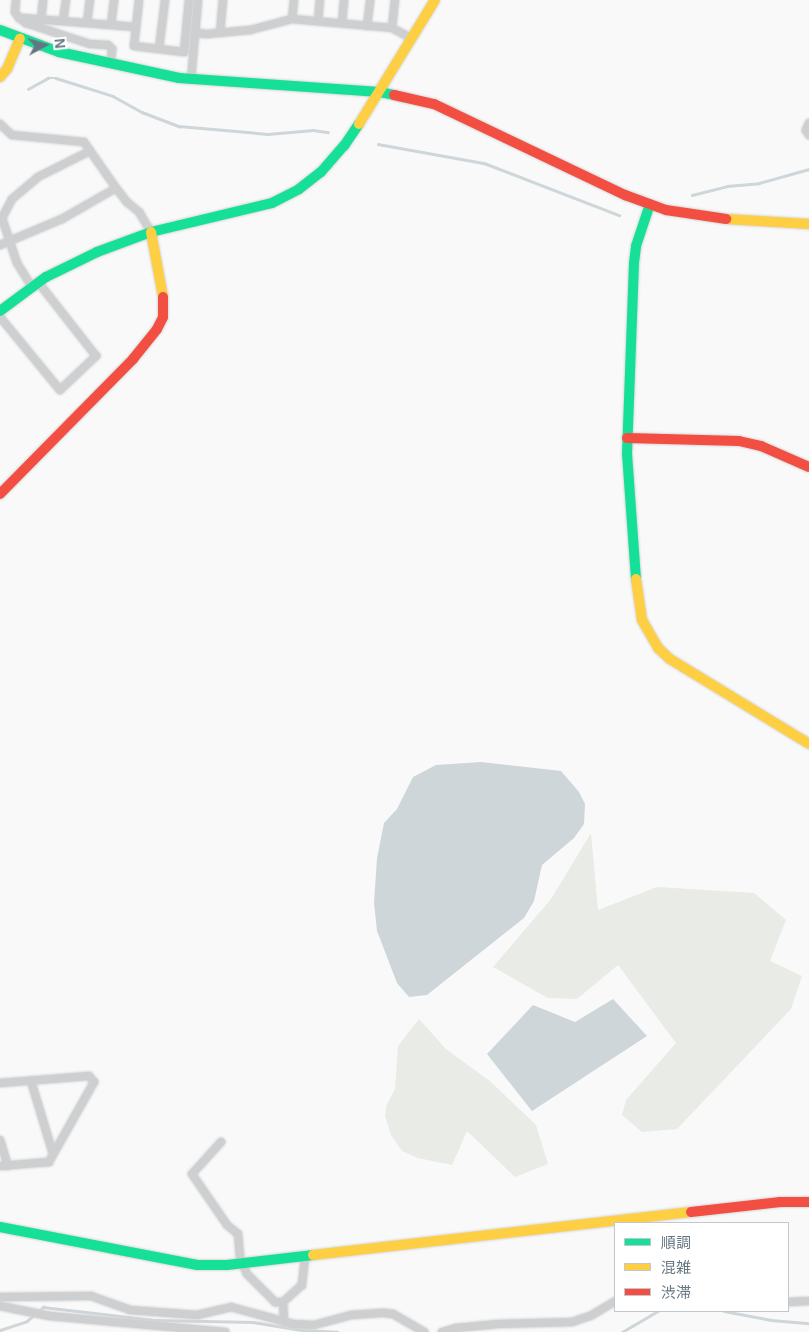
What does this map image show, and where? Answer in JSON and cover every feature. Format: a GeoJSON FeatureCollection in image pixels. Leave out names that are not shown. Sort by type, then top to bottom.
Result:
{"type":"FeatureCollection","features":[{"type":"Feature","properties":{"kind":"street"},"geometry":{"type":"LineString","coordinates":[[16,0],[15,12],[19,18],[90,44],[108,45],[112,49],[111,64]]}},
{"type":"Feature","properties":{"kind":"street"},"geometry":{"type":"LineString","coordinates":[[41,20],[43,0]]}},
{"type":"Feature","properties":{"kind":"street"},"geometry":{"type":"LineString","coordinates":[[64,22],[66,0]]}},
{"type":"Feature","properties":{"kind":"street"},"geometry":{"type":"LineString","coordinates":[[87,23],[90,0]]}},
{"type":"Feature","properties":{"kind":"street"},"geometry":{"type":"LineString","coordinates":[[111,25],[114,0]]}},
{"type":"Feature","properties":{"kind":"street"},"geometry":{"type":"LineString","coordinates":[[139,0],[134,46],[184,52],[189,0]]}},
{"type":"Feature","properties":{"kind":"street"},"geometry":{"type":"LineString","coordinates":[[159,49],[165,0]]}},
{"type":"Feature","properties":{"kind":"street"},"geometry":{"type":"LineString","coordinates":[[191,80],[198,0]]}},
{"type":"Feature","properties":{"kind":"street"},"geometry":{"type":"LineString","coordinates":[[220,33],[223,0]]}},
{"type":"Feature","properties":{"kind":"street"},"geometry":{"type":"LineString","coordinates":[[292,19],[294,0]]}},
{"type":"Feature","properties":{"kind":"street"},"geometry":{"type":"LineString","coordinates":[[318,21],[320,0]]}},
{"type":"Feature","properties":{"kind":"street"},"geometry":{"type":"LineString","coordinates":[[342,23],[344,0]]}},
{"type":"Feature","properties":{"kind":"street"},"geometry":{"type":"LineString","coordinates":[[367,26],[370,0]]}},
{"type":"Feature","properties":{"kind":"street"},"geometry":{"type":"LineString","coordinates":[[392,28],[395,0]]}},
{"type":"Feature","properties":{"kind":"street"},"geometry":{"type":"LineString","coordinates":[[0,311],[35,285],[97,252],[151,232],[272,203],[299,189],[321,172],[344,146],[380,92],[435,0]]}},
{"type":"Feature","properties":{"kind":"street"},"geometry":{"type":"LineString","coordinates":[[19,18],[136,27]]}},
{"type":"Feature","properties":{"kind":"street"},"geometry":{"type":"LineString","coordinates":[[195,33],[250,30],[292,19],[392,28],[411,38]]}},
{"type":"Feature","properties":{"kind":"street"},"geometry":{"type":"LineString","coordinates":[[0,30],[59,52],[191,80],[380,92],[434,104],[625,195],[666,210],[718,218],[809,224]]}},
{"type":"Feature","properties":{"kind":"street"},"geometry":{"type":"LineString","coordinates":[[0,77],[7,68],[20,39]]}},
{"type":"Feature","properties":{"kind":"street"},"geometry":{"type":"LineString","coordinates":[[809,123],[806,130],[809,135]]}},
{"type":"Feature","properties":{"kind":"street"},"geometry":{"type":"LineString","coordinates":[[0,124],[12,135],[84,142],[127,202],[139,212],[151,232],[164,303],[163,317],[158,330],[133,359],[0,494]]}},
{"type":"Feature","properties":{"kind":"street"},"geometry":{"type":"LineString","coordinates":[[0,317],[60,390],[96,356],[17,263],[2,218],[12,199],[38,176],[90,151]]}},
{"type":"Feature","properties":{"kind":"street"},"geometry":{"type":"LineString","coordinates":[[0,245],[62,219],[116,188]]}},
{"type":"Feature","properties":{"kind":"street"},"geometry":{"type":"LineString","coordinates":[[650,204],[634,263],[627,438],[638,602],[642,620],[658,648],[681,667],[809,744]]}},
{"type":"Feature","properties":{"kind":"street"},"geometry":{"type":"LineString","coordinates":[[627,438],[739,441],[768,449],[809,467]]}},
{"type":"Feature","properties":{"kind":"street"},"geometry":{"type":"LineString","coordinates":[[0,1083],[89,1076],[94,1082],[49,1162],[4,1166],[0,1140]]}},
{"type":"Feature","properties":{"kind":"street"},"geometry":{"type":"LineString","coordinates":[[31,1081],[53,1154]]}},
{"type":"Feature","properties":{"kind":"street"},"geometry":{"type":"LineString","coordinates":[[221,1142],[192,1174],[227,1225],[238,1234],[240,1257],[253,1281],[275,1302],[283,1302],[302,1285],[305,1256]]}},
{"type":"Feature","properties":{"kind":"street"},"geometry":{"type":"LineString","coordinates":[[0,1227],[197,1265],[243,1264],[780,1202],[809,1202]]}},
{"type":"Feature","properties":{"kind":"street"},"geometry":{"type":"LineString","coordinates":[[0,1297],[91,1296],[130,1310],[197,1315],[231,1307],[293,1324],[314,1325],[352,1316],[384,1313],[394,1314],[424,1332]]}},
{"type":"Feature","properties":{"kind":"street"},"geometry":{"type":"LineString","coordinates":[[789,1302],[809,1301]]}},
{"type":"Feature","properties":{"kind":"street"},"geometry":{"type":"LineString","coordinates":[[283,1302],[284,1322]]}},
{"type":"Feature","properties":{"kind":"street"},"geometry":{"type":"LineString","coordinates":[[442,1332],[456,1328],[498,1324],[572,1322],[592,1315],[614,1302]]}},
{"type":"Feature","properties":{"kind":"street"},"geometry":{"type":"LineString","coordinates":[[0,1306],[50,1316],[225,1332]]}},
{"type":"Feature","properties":{"kind":"shaded area"},"geometry":{"type":"Polygon","coordinates":[[[481,762],[561,771],[579,792],[585,804],[584,824],[574,838],[542,865],[534,901],[524,918],[427,995],[409,997],[397,983],[377,931],[374,903],[377,858],[384,823],[397,809],[413,777],[436,765],[481,762]]]}},
{"type":"Feature","properties":{"kind":"shaded area"},"geometry":{"type":"Polygon","coordinates":[[[591,833],[598,910],[657,887],[754,893],[786,920],[770,961],[802,976],[791,1009],[677,1129],[642,1132],[622,1115],[626,1100],[676,1043],[618,965],[577,999],[548,998],[493,967],[551,899],[591,833]]]}},
{"type":"Feature","properties":{"kind":"shaded area"},"geometry":{"type":"Polygon","coordinates":[[[613,999],[647,1036],[532,1111],[487,1054],[533,1005],[575,1022],[613,999]]]}},
{"type":"Feature","properties":{"kind":"shaded area"},"geometry":{"type":"Polygon","coordinates":[[[419,1019],[446,1049],[491,1082],[536,1125],[548,1164],[515,1177],[467,1131],[452,1165],[418,1158],[402,1151],[391,1135],[385,1116],[387,1104],[395,1089],[398,1046],[419,1019]]]}},
{"type":"Feature","properties":{"kind":"waterway"},"geometry":{"type":"LineString","coordinates":[[28,89],[48,78],[56,78],[113,96],[142,112],[179,126],[268,134],[313,130],[328,132]]}},
{"type":"Feature","properties":{"kind":"waterway"},"geometry":{"type":"LineString","coordinates":[[378,144],[484,163],[619,215]]}},
{"type":"Feature","properties":{"kind":"waterway"},"geometry":{"type":"LineString","coordinates":[[692,195],[727,186],[759,183],[809,169]]}},
{"type":"Feature","properties":{"kind":"waterway"},"geometry":{"type":"LineString","coordinates":[[39,1311],[43,1307],[156,1320],[253,1322],[302,1330],[337,1332]]}},
{"type":"Feature","properties":{"kind":"waterway"},"geometry":{"type":"LineString","coordinates":[[622,1332],[656,1312]]}},
{"type":"Feature","properties":{"kind":"waterway"},"geometry":{"type":"LineString","coordinates":[[729,1312],[771,1320],[809,1323]]}},
{"type":"Feature","properties":{"kind":"waterway"},"geometry":{"type":"LineString","coordinates":[[0,1330],[27,1321],[35,1314]]}},
{"type":"Feature","properties":{"kind":"traffic: fast"},"geometry":{"type":"LineString","coordinates":[[0,30],[59,52],[179,78],[380,92],[394,95]]}},
{"type":"Feature","properties":{"kind":"traffic: fast"},"geometry":{"type":"LineString","coordinates":[[0,311],[46,277],[97,252],[151,232],[272,203],[299,189],[321,172],[344,146],[359,124]]}},
{"type":"Feature","properties":{"kind":"traffic: fast"},"geometry":{"type":"LineString","coordinates":[[636,579],[627,454],[634,263],[636,246],[650,204]]}},
{"type":"Feature","properties":{"kind":"traffic: fast"},"geometry":{"type":"LineString","coordinates":[[0,1227],[197,1265],[227,1265],[313,1255]]}},
{"type":"Feature","properties":{"kind":"traffic: slow"},"geometry":{"type":"LineString","coordinates":[[359,124],[435,0]]}},
{"type":"Feature","properties":{"kind":"traffic: slow"},"geometry":{"type":"LineString","coordinates":[[0,77],[7,69],[20,39]]}},
{"type":"Feature","properties":{"kind":"traffic: slow"},"geometry":{"type":"LineString","coordinates":[[726,219],[809,224]]}},
{"type":"Feature","properties":{"kind":"traffic: slow"},"geometry":{"type":"LineString","coordinates":[[151,232],[163,297]]}},
{"type":"Feature","properties":{"kind":"traffic: slow"},"geometry":{"type":"LineString","coordinates":[[636,579],[642,620],[658,648],[670,659],[809,744]]}},
{"type":"Feature","properties":{"kind":"traffic: slow"},"geometry":{"type":"LineString","coordinates":[[313,1255],[691,1212]]}},
{"type":"Feature","properties":{"kind":"traffic: jam"},"geometry":{"type":"LineString","coordinates":[[394,95],[434,104],[625,195],[666,210],[726,219]]}},
{"type":"Feature","properties":{"kind":"traffic: jam"},"geometry":{"type":"LineString","coordinates":[[0,494],[133,359],[157,329],[163,317],[163,297]]}},
{"type":"Feature","properties":{"kind":"traffic: jam"},"geometry":{"type":"LineString","coordinates":[[627,438],[739,441],[761,446],[809,467]]}},
{"type":"Feature","properties":{"kind":"traffic: jam"},"geometry":{"type":"LineString","coordinates":[[691,1212],[780,1202],[809,1202]]}}]}
